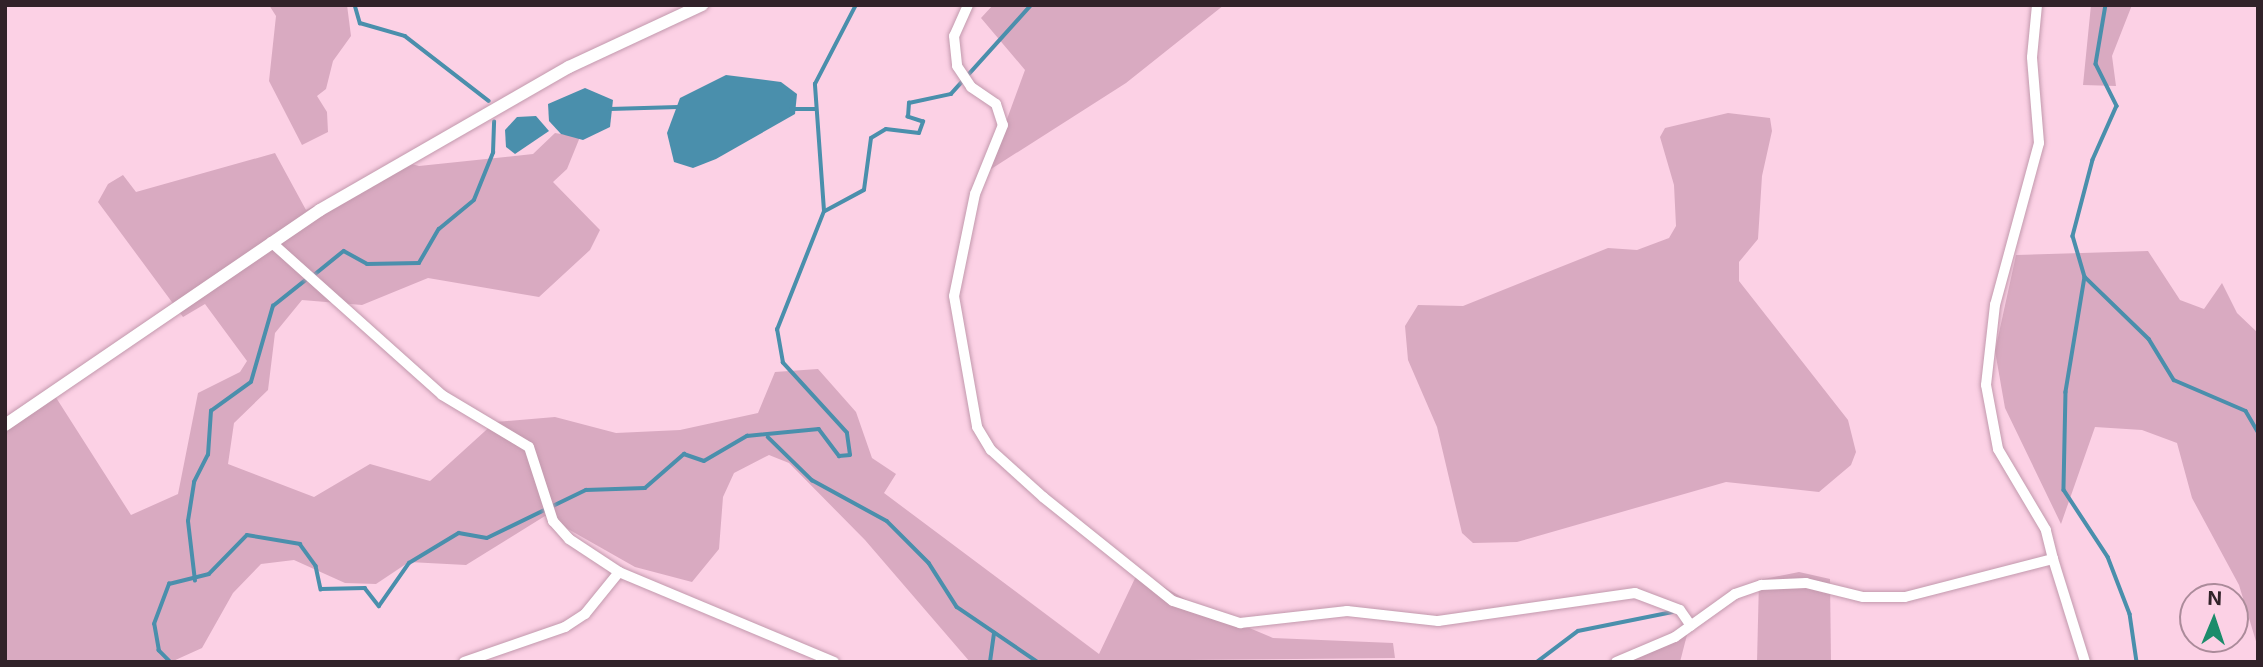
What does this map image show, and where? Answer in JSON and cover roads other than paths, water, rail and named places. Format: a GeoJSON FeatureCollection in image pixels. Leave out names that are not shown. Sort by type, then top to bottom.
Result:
{"type":"FeatureCollection","features":[{"type":"Feature","properties":{"kind":"street"},"geometry":{"type":"LineString","coordinates":[[5,425],[271,242],[520,93],[702,5]]}},
{"type":"Feature","properties":{"kind":"street"},"geometry":{"type":"LineString","coordinates":[[968,5],[954,36],[957,66],[971,88],[996,104],[1003,125],[975,194],[954,296],[978,427],[991,450],[1042,497],[1173,601],[1240,623],[1347,611],[1437,621],[1635,593],[1680,610],[1690,626]]}},
{"type":"Feature","properties":{"kind":"street"},"geometry":{"type":"LineString","coordinates":[[2037,5],[2032,57],[2039,143],[1995,305],[1986,386],[1998,449],[2046,530],[2085,662]]}},
{"type":"Feature","properties":{"kind":"street"},"geometry":{"type":"LineString","coordinates":[[271,242],[449,400],[529,447],[553,521],[619,572],[834,662]]}},
{"type":"Feature","properties":{"kind":"street"},"geometry":{"type":"LineString","coordinates":[[1616,662],[1690,626],[1735,594],[1761,585],[1807,583],[1863,597],[1905,597],[2053,559]]}},
{"type":"Feature","properties":{"kind":"street"},"geometry":{"type":"LineString","coordinates":[[464,662],[565,627],[585,614],[619,572]]}},
{"type":"Feature","properties":{"kind":"water"},"geometry":{"type":"Polygon","coordinates":[[[726,75],[781,82],[797,94],[795,114],[716,159],[693,168],[674,162],[667,133],[680,98],[726,75]]]}},
{"type":"Feature","properties":{"kind":"water"},"geometry":{"type":"Polygon","coordinates":[[[585,88],[613,100],[610,127],[583,140],[561,134],[549,121],[548,104],[585,88]]]}},
{"type":"Feature","properties":{"kind":"water"},"geometry":{"type":"Polygon","coordinates":[[[536,116],[549,131],[515,154],[506,147],[505,130],[517,117],[536,116]]]}},
{"type":"Feature","properties":{"kind":"waterway"},"geometry":{"type":"LineString","coordinates":[[355,5],[360,23],[405,36],[489,101]]}},
{"type":"Feature","properties":{"kind":"waterway"},"geometry":{"type":"LineString","coordinates":[[170,662],[159,651],[154,624],[169,584],[209,574],[247,535],[300,544],[316,566],[321,589],[365,588],[379,606],[409,563],[459,533],[487,538],[586,490],[645,488],[684,454],[704,461],[747,436],[819,429],[839,456],[850,455],[847,433],[783,363],[777,330],[824,211],[815,84],[856,5]]}},
{"type":"Feature","properties":{"kind":"waterway"},"geometry":{"type":"LineString","coordinates":[[825,211],[864,190],[871,138],[886,129],[919,133],[923,122],[908,117],[909,103],[951,94],[1031,5]]}},
{"type":"Feature","properties":{"kind":"waterway"},"geometry":{"type":"LineString","coordinates":[[2106,5],[2096,64],[2117,106],[2093,160],[2073,236],[2085,277],[2149,339],[2174,380],[2246,411],[2258,432]]}},
{"type":"Feature","properties":{"kind":"waterway"},"geometry":{"type":"LineString","coordinates":[[610,109],[678,107]]}},
{"type":"Feature","properties":{"kind":"waterway"},"geometry":{"type":"LineString","coordinates":[[791,109],[815,109]]}},
{"type":"Feature","properties":{"kind":"waterway"},"geometry":{"type":"LineString","coordinates":[[314,275],[344,251],[367,264],[419,263],[439,229],[474,200],[493,153],[494,122]]}},
{"type":"Feature","properties":{"kind":"waterway"},"geometry":{"type":"LineString","coordinates":[[2085,277],[2066,392],[2064,490],[2108,557],[2130,614],[2137,662]]}},
{"type":"Feature","properties":{"kind":"waterway"},"geometry":{"type":"LineString","coordinates":[[195,581],[188,521],[194,482],[208,455],[211,411],[251,382],[273,306],[307,279]]}},
{"type":"Feature","properties":{"kind":"waterway"},"geometry":{"type":"LineString","coordinates":[[768,437],[812,480],[887,521],[929,563],[957,607],[1038,662]]}},
{"type":"Feature","properties":{"kind":"waterway"},"geometry":{"type":"LineString","coordinates":[[1537,662],[1578,631],[1672,612]]}},
{"type":"Feature","properties":{"kind":"waterway"},"geometry":{"type":"LineString","coordinates":[[990,662],[994,633]]}},
{"type":"Feature","properties":{"kind":"waterway"},"geometry":{"type":"LineString","coordinates":[[72,662],[77,662]]}}]}
